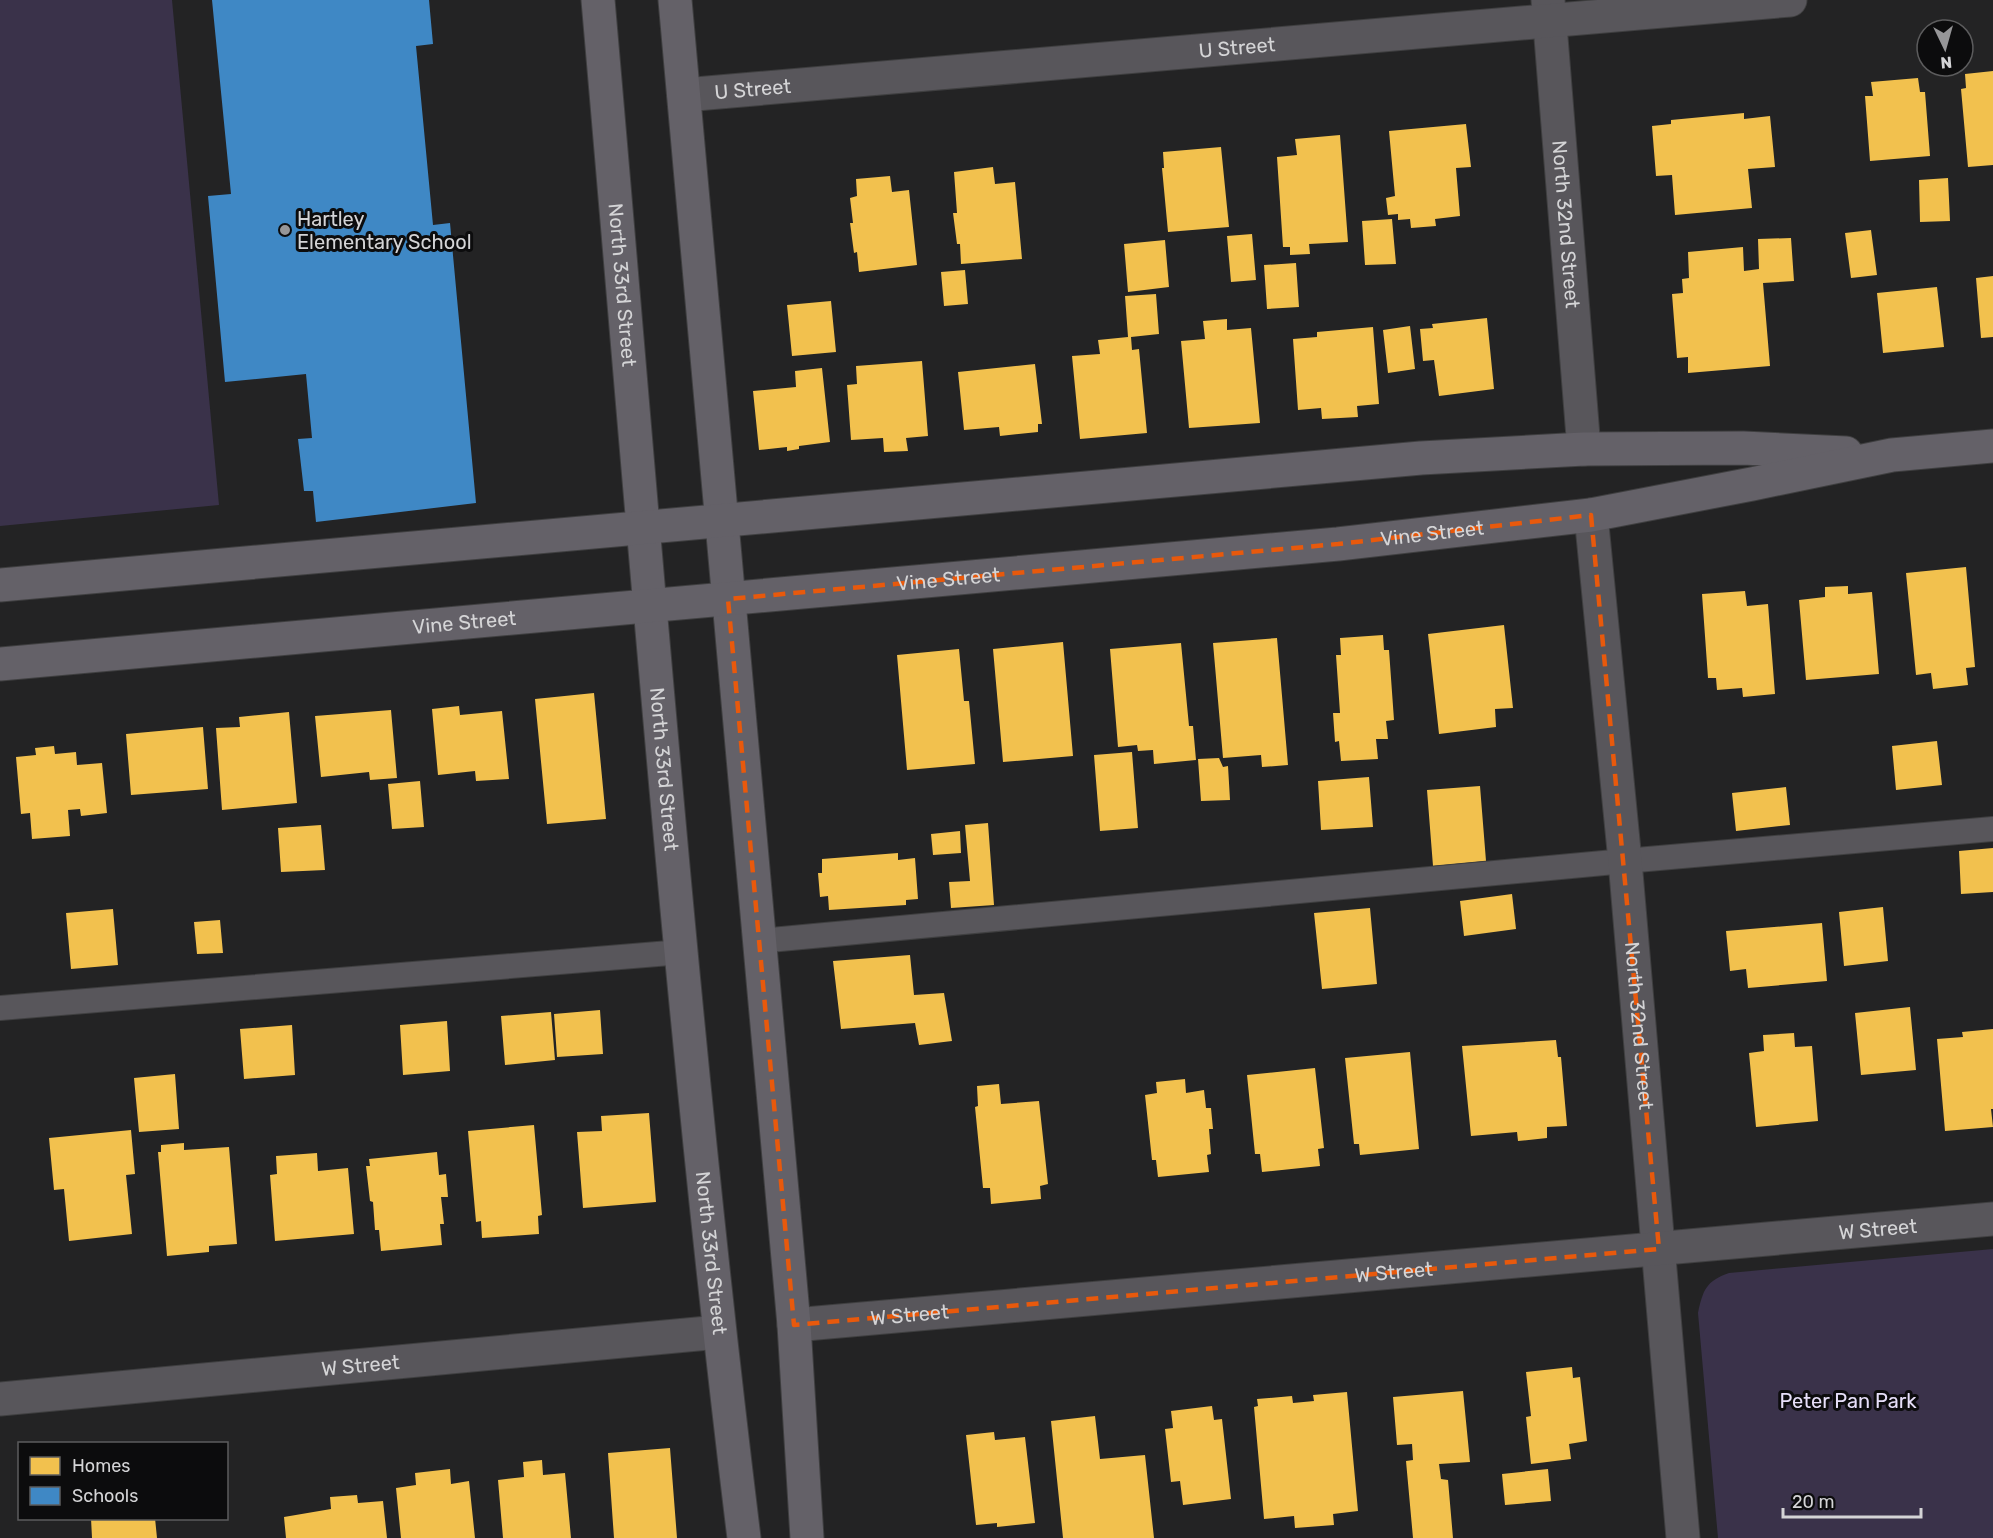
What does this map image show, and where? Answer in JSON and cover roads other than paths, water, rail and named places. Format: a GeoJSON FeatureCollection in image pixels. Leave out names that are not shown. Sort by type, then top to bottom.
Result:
{"type":"FeatureCollection","features":[{"type":"Feature","properties":{"kind":"main road","name":"North 33rd Street"},"geometry":{"type":"LineString","coordinates":[[598,0],[682,952],[719,1332],[744,1538]]}},
{"type":"Feature","properties":{"kind":"main road"},"geometry":{"type":"LineString","coordinates":[[675,0],[794,1325],[807,1538]]}},
{"type":"Feature","properties":{"kind":"main road","name":"Vine Street"},"geometry":{"type":"LineString","coordinates":[[0,664],[1326,545],[1591,515],[1892,455],[1993,446]]}},
{"type":"Feature","properties":{"kind":"main road","name":"Vine Street"},"geometry":{"type":"LineString","coordinates":[[0,585],[1421,458],[1584,448],[1743,448],[1892,455]]}},
{"type":"Feature","properties":{"kind":"street","name":"U Street"},"geometry":{"type":"LineString","coordinates":[[684,95],[1549,10],[1790,0]]}},
{"type":"Feature","properties":{"kind":"street","name":"North 32nd Street"},"geometry":{"type":"LineString","coordinates":[[1549,10],[1584,448]]}},
{"type":"Feature","properties":{"kind":"street","name":"North 32nd Street"},"geometry":{"type":"LineString","coordinates":[[1591,515],[1625,861],[1683,1538]]}},
{"type":"Feature","properties":{"kind":"street","name":"W Street"},"geometry":{"type":"LineString","coordinates":[[794,1325],[1993,1219]]}},
{"type":"Feature","properties":{"kind":"street","name":"W Street"},"geometry":{"type":"LineString","coordinates":[[0,1399],[719,1332]]}},
{"type":"Feature","properties":{"kind":"lane"},"geometry":{"type":"LineString","coordinates":[[759,941],[1993,829]]}},
{"type":"Feature","properties":{"kind":"lane"},"geometry":{"type":"LineString","coordinates":[[0,1008],[682,952]]}},
{"type":"Feature","properties":{"kind":"place","name":"Hartley Elementary School"},"geometry":{"type":"Point","coordinates":[285,230]}},
{"type":"Feature","properties":{"kind":"park label","name":"Peter Pan Park"},"geometry":{"type":"Point","coordinates":[1848,1401]}}]}
